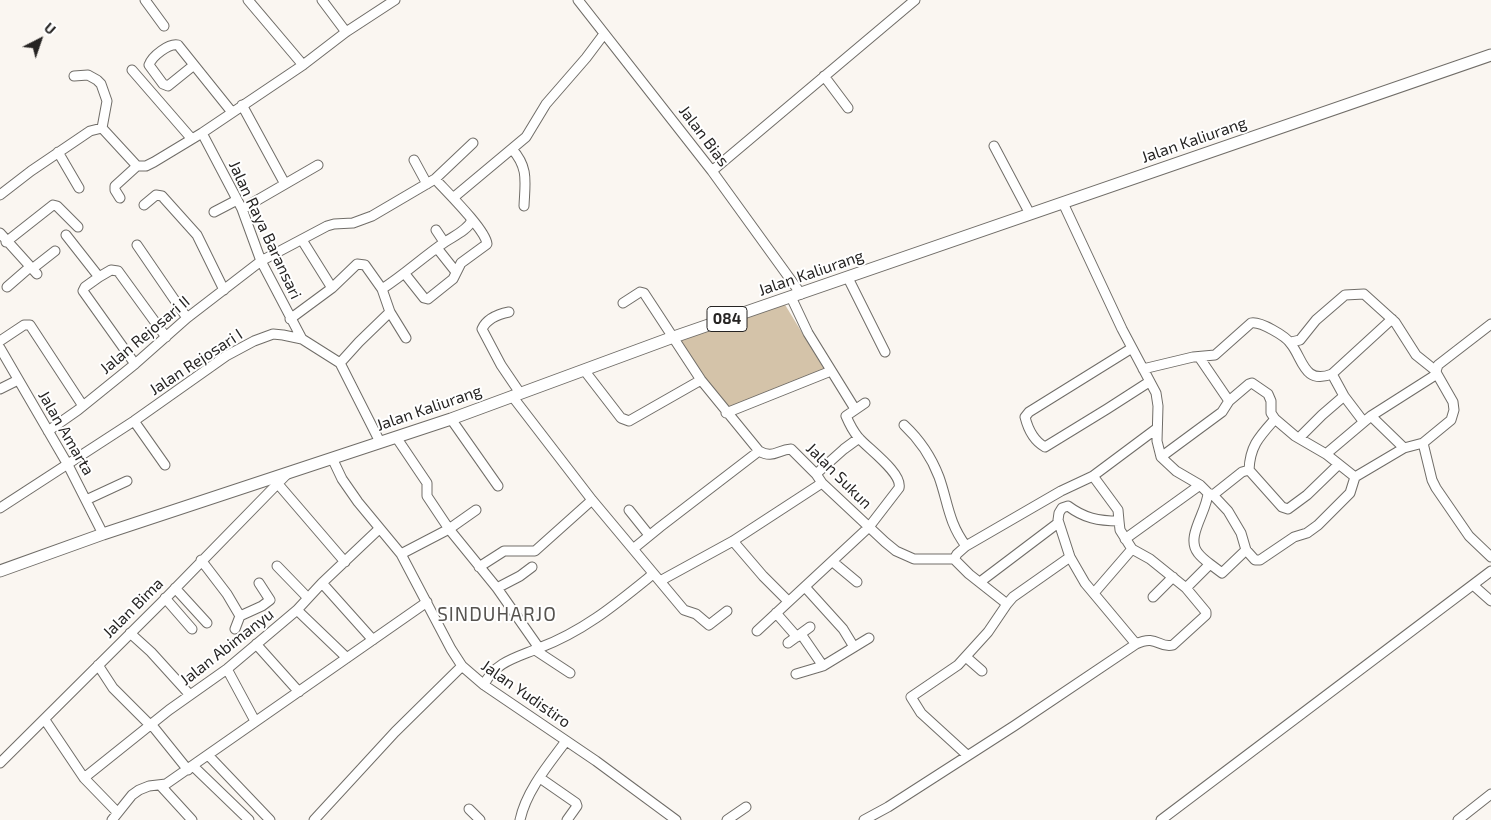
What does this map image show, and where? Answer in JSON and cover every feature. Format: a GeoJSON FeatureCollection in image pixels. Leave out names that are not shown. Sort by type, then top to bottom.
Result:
{"type":"FeatureCollection","features":[{"type":"Feature","properties":{"kind":"main road","name":"Jalan Kaliurang"},"geometry":{"type":"LineString","coordinates":[[0,571],[103,534],[451,420],[584,370],[796,295],[1491,55]]}},
{"type":"Feature","properties":{"kind":"main road"},"geometry":{"type":"LineString","coordinates":[[266,480],[275,487]]}},
{"type":"Feature","properties":{"kind":"street"},"geometry":{"type":"LineString","coordinates":[[145,0],[164,26]]}},
{"type":"Feature","properties":{"kind":"street"},"geometry":{"type":"LineString","coordinates":[[248,0],[303,65]]}},
{"type":"Feature","properties":{"kind":"street"},"geometry":{"type":"LineString","coordinates":[[120,198],[115,190],[116,186],[137,166],[146,166],[154,162],[202,132],[303,65],[346,32],[395,0]]}},
{"type":"Feature","properties":{"kind":"street","name":"Jalan Bias"},"geometry":{"type":"LineString","coordinates":[[578,0],[712,171],[796,295],[808,333],[855,409]]}},
{"type":"Feature","properties":{"kind":"street"},"geometry":{"type":"LineString","coordinates":[[712,171],[915,0]]}},
{"type":"Feature","properties":{"kind":"street"},"geometry":{"type":"LineString","coordinates":[[327,2],[346,32]]}},
{"type":"Feature","properties":{"kind":"street"},"geometry":{"type":"LineString","coordinates":[[453,198],[526,136],[546,104],[604,34]]}},
{"type":"Feature","properties":{"kind":"street"},"geometry":{"type":"LineString","coordinates":[[194,65],[168,86],[163,84],[149,65],[153,59],[170,45],[178,45],[232,112]]}},
{"type":"Feature","properties":{"kind":"street"},"geometry":{"type":"LineString","coordinates":[[132,70],[191,138]]}},
{"type":"Feature","properties":{"kind":"street"},"geometry":{"type":"LineString","coordinates":[[825,75],[850,106]]}},
{"type":"Feature","properties":{"kind":"street"},"geometry":{"type":"LineString","coordinates":[[74,76],[93,76],[101,84],[107,101],[102,128]]}},
{"type":"Feature","properties":{"kind":"street"},"geometry":{"type":"LineString","coordinates":[[242,105],[285,184]]}},
{"type":"Feature","properties":{"kind":"street"},"geometry":{"type":"LineString","coordinates":[[102,128],[137,166]]}},
{"type":"Feature","properties":{"kind":"street"},"geometry":{"type":"LineString","coordinates":[[0,195],[58,152],[90,131],[102,128]]}},
{"type":"Feature","properties":{"kind":"street","name":"Jalan Raya Baransari"},"geometry":{"type":"LineString","coordinates":[[202,132],[242,209],[260,261],[302,339]]}},
{"type":"Feature","properties":{"kind":"street","name":"Jalan Rejosari II"},"geometry":{"type":"LineString","coordinates":[[48,431],[83,406],[187,318],[260,261],[334,224],[353,223],[372,216],[431,181],[473,143]]}},
{"type":"Feature","properties":{"kind":"street"},"geometry":{"type":"LineString","coordinates":[[994,146],[1030,214]]}},
{"type":"Feature","properties":{"kind":"street"},"geometry":{"type":"LineString","coordinates":[[512,149],[524,165],[524,206]]}},
{"type":"Feature","properties":{"kind":"street"},"geometry":{"type":"LineString","coordinates":[[58,152],[78,188]]}},
{"type":"Feature","properties":{"kind":"street"},"geometry":{"type":"LineString","coordinates":[[405,274],[424,298],[427,299],[453,279],[460,263],[487,244],[484,234],[453,198],[431,181],[414,160]]}},
{"type":"Feature","properties":{"kind":"street"},"geometry":{"type":"LineString","coordinates":[[242,209],[318,165]]}},
{"type":"Feature","properties":{"kind":"street"},"geometry":{"type":"LineString","coordinates":[[144,205],[156,195],[162,196],[197,235],[224,290]]}},
{"type":"Feature","properties":{"kind":"street"},"geometry":{"type":"LineString","coordinates":[[214,212],[237,200]]}},
{"type":"Feature","properties":{"kind":"street"},"geometry":{"type":"LineString","coordinates":[[1063,203],[1132,348],[1156,393],[1158,406],[1156,429],[1161,457],[1176,471],[1200,485],[1228,511],[1241,533],[1246,550],[1255,560],[1260,560],[1294,537],[1307,533],[1318,525],[1350,493],[1354,477],[1404,448],[1423,443],[1451,420],[1454,410],[1452,402],[1436,372],[1416,356],[1409,342],[1392,319],[1364,294],[1345,295],[1316,320],[1300,340],[1291,342]]}},
{"type":"Feature","properties":{"kind":"street"},"geometry":{"type":"LineString","coordinates":[[6,242],[53,205],[57,206],[78,227]]}},
{"type":"Feature","properties":{"kind":"street"},"geometry":{"type":"LineString","coordinates":[[382,290],[440,245],[470,225],[472,220]]}},
{"type":"Feature","properties":{"kind":"street"},"geometry":{"type":"LineString","coordinates":[[436,230],[440,245],[456,272]]}},
{"type":"Feature","properties":{"kind":"street"},"geometry":{"type":"LineString","coordinates":[[0,233],[6,242],[33,270]]}},
{"type":"Feature","properties":{"kind":"street"},"geometry":{"type":"LineString","coordinates":[[66,235],[99,277]]}},
{"type":"Feature","properties":{"kind":"street"},"geometry":{"type":"LineString","coordinates":[[302,240],[332,288]]}},
{"type":"Feature","properties":{"kind":"street"},"geometry":{"type":"LineString","coordinates":[[137,245],[187,318]]}},
{"type":"Feature","properties":{"kind":"street"},"geometry":{"type":"LineString","coordinates":[[7,287],[33,270],[55,251]]}},
{"type":"Feature","properties":{"kind":"street"},"geometry":{"type":"LineString","coordinates":[[290,319],[332,288],[352,268],[361,263],[365,265],[382,290],[390,312],[406,338]]}},
{"type":"Feature","properties":{"kind":"street"},"geometry":{"type":"LineString","coordinates":[[134,364],[82,291],[85,287],[111,270],[118,270],[166,337]]}},
{"type":"Feature","properties":{"kind":"street"},"geometry":{"type":"LineString","coordinates":[[848,278],[885,352]]}},
{"type":"Feature","properties":{"kind":"street"},"geometry":{"type":"LineString","coordinates":[[623,303],[640,292],[644,293],[701,380],[726,413],[759,451],[633,549]]}},
{"type":"Feature","properties":{"kind":"street"},"geometry":{"type":"LineString","coordinates":[[380,442],[340,363],[390,312]]}},
{"type":"Feature","properties":{"kind":"street"},"geometry":{"type":"LineString","coordinates":[[509,312],[498,314],[484,324],[482,328],[516,395],[592,500],[684,610],[696,614],[707,625],[727,611]]}},
{"type":"Feature","properties":{"kind":"street"},"geometry":{"type":"LineString","coordinates":[[1143,369],[1194,357],[1215,355],[1251,323],[1256,322],[1263,324],[1291,342],[1301,364],[1309,372],[1317,377],[1332,374],[1392,319]]}},
{"type":"Feature","properties":{"kind":"street"},"geometry":{"type":"LineString","coordinates":[[1326,454],[1367,418],[1436,372],[1438,365],[1491,324]]}},
{"type":"Feature","properties":{"kind":"street"},"geometry":{"type":"LineString","coordinates":[[0,341],[24,325],[30,325],[83,406]]}},
{"type":"Feature","properties":{"kind":"street","name":"Jalan Rejosari I"},"geometry":{"type":"LineString","coordinates":[[0,508],[134,421],[226,356],[254,341],[273,334],[283,334],[302,339],[340,363]]}},
{"type":"Feature","properties":{"kind":"street","name":"Jalan Amarta"},"geometry":{"type":"LineString","coordinates":[[0,348],[68,465],[103,534]]}},
{"type":"Feature","properties":{"kind":"street"},"geometry":{"type":"LineString","coordinates":[[1132,348],[1030,412],[1025,417],[1027,425],[1037,442],[1045,447],[1149,382]]}},
{"type":"Feature","properties":{"kind":"street"},"geometry":{"type":"LineString","coordinates":[[1199,357],[1229,401]]}},
{"type":"Feature","properties":{"kind":"street"},"geometry":{"type":"LineString","coordinates":[[584,370],[621,418],[628,421],[701,380]]}},
{"type":"Feature","properties":{"kind":"street"},"geometry":{"type":"LineString","coordinates":[[726,413],[831,371]]}},
{"type":"Feature","properties":{"kind":"street"},"geometry":{"type":"LineString","coordinates":[[1332,374],[1344,396],[1367,418],[1404,448]]}},
{"type":"Feature","properties":{"kind":"street"},"geometry":{"type":"LineString","coordinates":[[0,389],[18,380]]}},
{"type":"Feature","properties":{"kind":"street"},"geometry":{"type":"LineString","coordinates":[[1161,457],[1222,412],[1229,401],[1252,383],[1268,394],[1271,401],[1271,414],[1275,419],[1299,438],[1326,454],[1354,477]]}},
{"type":"Feature","properties":{"kind":"street"},"geometry":{"type":"LineString","coordinates":[[1299,438],[1344,396]]}},
{"type":"Feature","properties":{"kind":"street"},"geometry":{"type":"LineString","coordinates":[[757,631],[869,527],[900,485],[891,470],[859,438],[846,416],[865,403]]}},
{"type":"Feature","properties":{"kind":"street"},"geometry":{"type":"LineString","coordinates":[[1275,419],[1256,442],[1250,456],[1249,470],[1282,507],[1288,509],[1307,495],[1338,464]]}},
{"type":"Feature","properties":{"kind":"street"},"geometry":{"type":"LineString","coordinates":[[451,420],[498,486]]}},
{"type":"Feature","properties":{"kind":"street"},"geometry":{"type":"LineString","coordinates":[[134,421],[165,464]]}},
{"type":"Feature","properties":{"kind":"street"},"geometry":{"type":"LineString","coordinates":[[904,425],[917,438],[928,455],[939,478],[951,519],[958,535],[966,546]]}},
{"type":"Feature","properties":{"kind":"street"},"geometry":{"type":"LineString","coordinates":[[1007,604],[969,574],[954,559],[957,554],[966,546],[1061,491],[1093,476],[1156,429]]}},
{"type":"Feature","properties":{"kind":"street"},"geometry":{"type":"LineString","coordinates":[[396,437],[427,482],[428,496],[449,529],[497,588],[537,649],[570,673]]}},
{"type":"Feature","properties":{"kind":"street"},"geometry":{"type":"LineString","coordinates":[[816,474],[859,438]]}},
{"type":"Feature","properties":{"kind":"street"},"geometry":{"type":"LineString","coordinates":[[1423,443],[1432,480],[1436,488],[1470,536],[1491,557]]}},
{"type":"Feature","properties":{"kind":"street","name":"Jalan Sukun"},"geometry":{"type":"LineString","coordinates":[[759,451],[765,455],[772,455],[784,450],[791,450],[816,474],[822,483],[896,551],[914,560],[954,559]]}},
{"type":"Feature","properties":{"kind":"street","name":"Jalan Yudistiro"},"geometry":{"type":"LineString","coordinates":[[332,458],[342,479],[400,554],[462,666],[484,685],[676,820]]}},
{"type":"Feature","properties":{"kind":"street"},"geometry":{"type":"LineString","coordinates":[[1246,550],[1222,573],[1198,553],[1194,546],[1193,538],[1210,494],[1242,472],[1249,470]]}},
{"type":"Feature","properties":{"kind":"street","name":"Jalan Bima"},"geometry":{"type":"LineString","coordinates":[[0,763],[45,720],[287,473]]}},
{"type":"Feature","properties":{"kind":"street"},"geometry":{"type":"LineString","coordinates":[[864,820],[888,807],[1014,726],[1136,644],[1148,640],[1170,646],[1204,618],[1206,612],[1186,588],[1150,559],[1132,549],[1120,530],[1118,510],[1093,476]]}},
{"type":"Feature","properties":{"kind":"street"},"geometry":{"type":"LineString","coordinates":[[86,500],[127,481]]}},
{"type":"Feature","properties":{"kind":"street"},"geometry":{"type":"LineString","coordinates":[[660,581],[733,541],[822,483]]}},
{"type":"Feature","properties":{"kind":"street"},"geometry":{"type":"LineString","coordinates":[[1126,539],[1200,485]]}},
{"type":"Feature","properties":{"kind":"street"},"geometry":{"type":"LineString","coordinates":[[275,487],[344,562]]}},
{"type":"Feature","properties":{"kind":"street"},"geometry":{"type":"LineString","coordinates":[[480,567],[504,551],[535,551],[592,500]]}},
{"type":"Feature","properties":{"kind":"street"},"geometry":{"type":"LineString","coordinates":[[1118,521],[1096,520],[1084,516],[1068,506],[1062,508],[1059,513],[1058,523],[1070,557],[1085,583],[1136,644]]}},
{"type":"Feature","properties":{"kind":"street"},"geometry":{"type":"LineString","coordinates":[[400,554],[449,529],[476,510]]}},
{"type":"Feature","properties":{"kind":"street"},"geometry":{"type":"LineString","coordinates":[[629,510],[649,535]]}},
{"type":"Feature","properties":{"kind":"street"},"geometry":{"type":"LineString","coordinates":[[980,582],[1058,523]]}},
{"type":"Feature","properties":{"kind":"street","name":"Jalan Abimanyu"},"geometry":{"type":"LineString","coordinates":[[84,778],[150,725],[227,669],[297,610],[322,583],[379,529]]}},
{"type":"Feature","properties":{"kind":"street"},"geometry":{"type":"LineString","coordinates":[[733,541],[763,576],[788,601]]}},
{"type":"Feature","properties":{"kind":"street"},"geometry":{"type":"LineString","coordinates":[[1094,593],[1132,549]]}},
{"type":"Feature","properties":{"kind":"street"},"geometry":{"type":"LineString","coordinates":[[967,755],[921,713],[911,697],[958,665],[988,632],[1007,604],[1029,585],[1070,557]]}},
{"type":"Feature","properties":{"kind":"street"},"geometry":{"type":"LineString","coordinates":[[201,560],[227,594],[240,616]]}},
{"type":"Feature","properties":{"kind":"street"},"geometry":{"type":"LineString","coordinates":[[833,562],[857,582]]}},
{"type":"Feature","properties":{"kind":"street"},"geometry":{"type":"LineString","coordinates":[[1186,588],[1210,564]]}},
{"type":"Feature","properties":{"kind":"street"},"geometry":{"type":"LineString","coordinates":[[277,566],[308,598]]}},
{"type":"Feature","properties":{"kind":"street"},"geometry":{"type":"LineString","coordinates":[[497,588],[520,576],[532,567]]}},
{"type":"Feature","properties":{"kind":"street"},"geometry":{"type":"LineString","coordinates":[[1161,820],[1491,571]]}},
{"type":"Feature","properties":{"kind":"street"},"geometry":{"type":"LineString","coordinates":[[484,685],[487,678],[499,666],[580,630],[653,574]]}},
{"type":"Feature","properties":{"kind":"street"},"geometry":{"type":"LineString","coordinates":[[1153,597],[1173,576]]}},
{"type":"Feature","properties":{"kind":"street"},"geometry":{"type":"LineString","coordinates":[[235,629],[240,616],[262,606],[270,600],[259,583]]}},
{"type":"Feature","properties":{"kind":"street"},"geometry":{"type":"LineString","coordinates":[[322,583],[373,640]]}},
{"type":"Feature","properties":{"kind":"street"},"geometry":{"type":"LineString","coordinates":[[1472,585],[1491,601]]}},
{"type":"Feature","properties":{"kind":"street"},"geometry":{"type":"LineString","coordinates":[[805,587],[843,629],[854,647]]}},
{"type":"Feature","properties":{"kind":"street"},"geometry":{"type":"LineString","coordinates":[[175,588],[207,622]]}},
{"type":"Feature","properties":{"kind":"street"},"geometry":{"type":"LineString","coordinates":[[165,598],[192,629]]}},
{"type":"Feature","properties":{"kind":"street"},"geometry":{"type":"LineString","coordinates":[[45,720],[63,749],[114,816],[132,795],[139,790],[149,786],[166,784],[426,602]]}},
{"type":"Feature","properties":{"kind":"street"},"geometry":{"type":"LineString","coordinates":[[297,610],[347,658]]}},
{"type":"Feature","properties":{"kind":"street"},"geometry":{"type":"LineString","coordinates":[[776,612],[799,635],[823,666]]}},
{"type":"Feature","properties":{"kind":"street"},"geometry":{"type":"LineString","coordinates":[[788,643],[810,627]]}},
{"type":"Feature","properties":{"kind":"street"},"geometry":{"type":"LineString","coordinates":[[130,633],[151,652],[190,695]]}},
{"type":"Feature","properties":{"kind":"street"},"geometry":{"type":"LineString","coordinates":[[796,674],[823,666],[869,638]]}},
{"type":"Feature","properties":{"kind":"street"},"geometry":{"type":"LineString","coordinates":[[256,644],[299,692]]}},
{"type":"Feature","properties":{"kind":"street"},"geometry":{"type":"LineString","coordinates":[[966,657],[982,671]]}},
{"type":"Feature","properties":{"kind":"street"},"geometry":{"type":"LineString","coordinates":[[98,665],[113,688],[190,768],[249,820]]}},
{"type":"Feature","properties":{"kind":"street"},"geometry":{"type":"LineString","coordinates":[[314,820],[395,732],[462,666]]}},
{"type":"Feature","properties":{"kind":"street"},"geometry":{"type":"LineString","coordinates":[[227,669],[255,721]]}},
{"type":"Feature","properties":{"kind":"street"},"geometry":{"type":"LineString","coordinates":[[523,818],[540,778],[566,741]]}},
{"type":"Feature","properties":{"kind":"street"},"geometry":{"type":"LineString","coordinates":[[208,755],[270,820]]}},
{"type":"Feature","properties":{"kind":"street"},"geometry":{"type":"LineString","coordinates":[[540,778],[576,803],[577,806],[574,812],[567,820]]}},
{"type":"Feature","properties":{"kind":"street"},"geometry":{"type":"LineString","coordinates":[[160,785],[192,820]]}},
{"type":"Feature","properties":{"kind":"street"},"geometry":{"type":"LineString","coordinates":[[1458,820],[1491,794]]}},
{"type":"Feature","properties":{"kind":"street"},"geometry":{"type":"LineString","coordinates":[[727,820],[746,807]]}},
{"type":"Feature","properties":{"kind":"street"},"geometry":{"type":"LineString","coordinates":[[469,809],[480,820]]}},
{"type":"Feature","properties":{"kind":"shaded area"},"geometry":{"type":"Polygon","coordinates":[[[784,303],[824,369],[727,408],[677,341],[784,303]]]}},
{"type":"Feature","properties":{"kind":"district","name":"SINDUHARJO"},"geometry":{"type":"Point","coordinates":[497,615]}}]}
